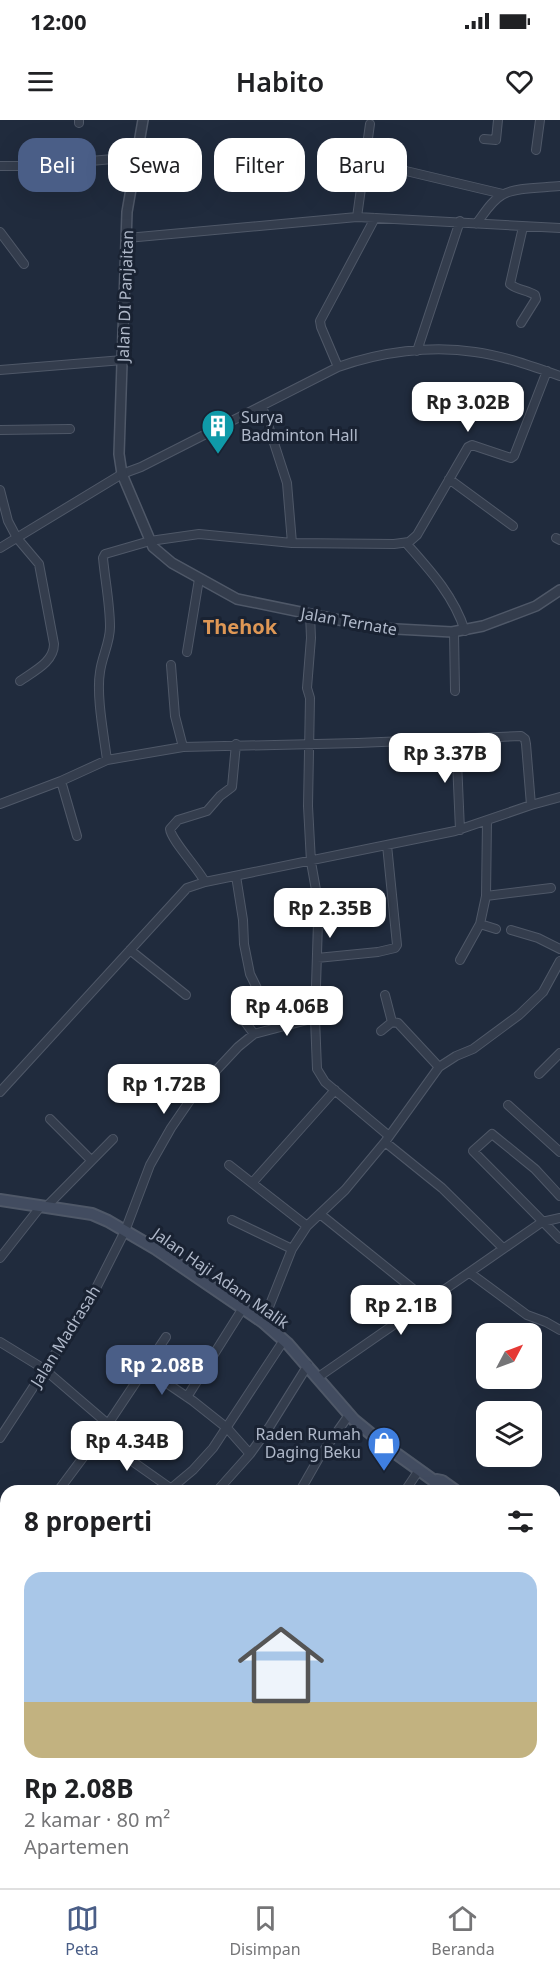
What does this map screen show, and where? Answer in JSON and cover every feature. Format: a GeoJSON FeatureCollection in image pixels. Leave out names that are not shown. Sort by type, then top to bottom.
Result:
{"type":"FeatureCollection","features":[{"type":"Feature","properties":{"kind":"main road","name":"Jalan Haji Adam Malik"},"geometry":{"type":"LineString","coordinates":[[0,1200],[92,1214],[125,1231],[263,1322],[308,1365],[349,1415],[438,1485]]}},
{"type":"Feature","properties":{"kind":"main road"},"geometry":{"type":"LineString","coordinates":[[433,1480],[442,1481],[448,1485]]}},
{"type":"Feature","properties":{"kind":"street","name":"Jalan DI Panjaitan"},"geometry":{"type":"LineString","coordinates":[[139,138],[143,120]]}},
{"type":"Feature","properties":{"kind":"street"},"geometry":{"type":"LineString","coordinates":[[484,139],[496,140],[498,120]]}},
{"type":"Feature","properties":{"kind":"street"},"geometry":{"type":"LineString","coordinates":[[536,150],[540,120]]}},
{"type":"Feature","properties":{"kind":"street"},"geometry":{"type":"LineString","coordinates":[[368,138],[370,124]]}},
{"type":"Feature","properties":{"kind":"street"},"geometry":{"type":"LineString","coordinates":[[0,166],[35,166],[108,159]]}},
{"type":"Feature","properties":{"kind":"street"},"geometry":{"type":"LineString","coordinates":[[407,171],[503,194]]}},
{"type":"Feature","properties":{"kind":"street"},"geometry":{"type":"LineString","coordinates":[[476,224],[492,202],[503,194],[560,186]]}},
{"type":"Feature","properties":{"kind":"street","name":"Jalan DI Panjaitan"},"geometry":{"type":"LineString","coordinates":[[122,474],[119,454],[127,212],[130,192]]}},
{"type":"Feature","properties":{"kind":"street"},"geometry":{"type":"LineString","coordinates":[[357,217],[360,192]]}},
{"type":"Feature","properties":{"kind":"street"},"geometry":{"type":"LineString","coordinates":[[127,238],[357,217],[460,222],[523,228],[560,228]]}},
{"type":"Feature","properties":{"kind":"street"},"geometry":{"type":"LineString","coordinates":[[338,368],[320,321],[375,218]]}},
{"type":"Feature","properties":{"kind":"street"},"geometry":{"type":"LineString","coordinates":[[417,351],[460,222]]}},
{"type":"Feature","properties":{"kind":"street"},"geometry":{"type":"LineString","coordinates":[[521,323],[536,299],[535,295],[510,284],[523,228]]}},
{"type":"Feature","properties":{"kind":"street"},"geometry":{"type":"LineString","coordinates":[[0,232],[24,264]]}},
{"type":"Feature","properties":{"kind":"street"},"geometry":{"type":"LineString","coordinates":[[0,548],[45,518],[122,474],[141,467],[338,368],[380,354],[417,351],[474,352],[510,359],[560,376]]}},
{"type":"Feature","properties":{"kind":"street"},"geometry":{"type":"LineString","coordinates":[[0,370],[123,360]]}},
{"type":"Feature","properties":{"kind":"street"},"geometry":{"type":"LineString","coordinates":[[107,760],[100,707],[100,672],[107,652],[110,626],[103,558],[107,552],[150,541],[199,534],[291,543],[406,543],[417,535],[470,446],[511,458],[514,456],[547,371]]}},
{"type":"Feature","properties":{"kind":"street"},"geometry":{"type":"LineString","coordinates":[[262,406],[287,483],[291,543]]}},
{"type":"Feature","properties":{"kind":"street"},"geometry":{"type":"LineString","coordinates":[[0,430],[70,429]]}},
{"type":"Feature","properties":{"kind":"street","name":"Jalan Ternate"},"geometry":{"type":"LineString","coordinates":[[122,474],[150,541],[160,554],[199,579],[237,599],[378,628],[454,632],[465,631],[536,606],[560,590]]}},
{"type":"Feature","properties":{"kind":"street"},"geometry":{"type":"LineString","coordinates":[[449,479],[513,526]]}},
{"type":"Feature","properties":{"kind":"street"},"geometry":{"type":"LineString","coordinates":[[0,489],[8,521],[17,538],[39,564],[54,644],[51,659],[20,681]]}},
{"type":"Feature","properties":{"kind":"street"},"geometry":{"type":"LineString","coordinates":[[406,543],[430,570],[453,602],[465,631]]}},
{"type":"Feature","properties":{"kind":"street"},"geometry":{"type":"LineString","coordinates":[[187,652],[199,579]]}},
{"type":"Feature","properties":{"kind":"street"},"geometry":{"type":"LineString","coordinates":[[310,614],[311,638],[307,688],[310,698],[308,806],[311,862],[316,890],[317,1070],[320,1076],[442,1188],[503,1248]]}},
{"type":"Feature","properties":{"kind":"street"},"geometry":{"type":"LineString","coordinates":[[454,632],[455,691]]}},
{"type":"Feature","properties":{"kind":"street"},"geometry":{"type":"LineString","coordinates":[[171,665],[175,716],[183,747]]}},
{"type":"Feature","properties":{"kind":"street"},"geometry":{"type":"LineString","coordinates":[[0,804],[61,781],[107,760],[183,747],[521,736],[524,737],[526,744],[531,805]]}},
{"type":"Feature","properties":{"kind":"street"},"geometry":{"type":"LineString","coordinates":[[456,738],[460,830]]}},
{"type":"Feature","properties":{"kind":"street"},"geometry":{"type":"LineString","coordinates":[[205,882],[194,864],[172,838],[170,829],[178,820],[207,811],[220,796],[232,787],[236,744]]}},
{"type":"Feature","properties":{"kind":"street"},"geometry":{"type":"LineString","coordinates":[[61,781],[77,836]]}},
{"type":"Feature","properties":{"kind":"street"},"geometry":{"type":"LineString","coordinates":[[0,1092],[187,888],[205,882],[460,830],[560,797]]}},
{"type":"Feature","properties":{"kind":"street"},"geometry":{"type":"LineString","coordinates":[[460,960],[480,924],[486,896],[487,821]]}},
{"type":"Feature","properties":{"kind":"street"},"geometry":{"type":"LineString","coordinates":[[317,958],[396,948],[387,846]]}},
{"type":"Feature","properties":{"kind":"street"},"geometry":{"type":"LineString","coordinates":[[236,876],[250,974],[276,1027]]}},
{"type":"Feature","properties":{"kind":"street"},"geometry":{"type":"LineString","coordinates":[[486,896],[551,888]]}},
{"type":"Feature","properties":{"kind":"street"},"geometry":{"type":"LineString","coordinates":[[480,924],[496,929]]}},
{"type":"Feature","properties":{"kind":"street"},"geometry":{"type":"LineString","coordinates":[[511,930],[537,938],[560,949]]}},
{"type":"Feature","properties":{"kind":"street"},"geometry":{"type":"LineString","coordinates":[[130,950],[186,995]]}},
{"type":"Feature","properties":{"kind":"street"},"geometry":{"type":"LineString","coordinates":[[263,1322],[292,1249],[307,1226],[345,1190],[387,1139],[439,1067],[456,1056],[473,1050],[503,1029],[543,992],[558,973],[560,961]]}},
{"type":"Feature","properties":{"kind":"street"},"geometry":{"type":"LineString","coordinates":[[385,995],[392,1022]]}},
{"type":"Feature","properties":{"kind":"street"},"geometry":{"type":"LineString","coordinates":[[237,1011],[254,1034],[315,1018]]}},
{"type":"Feature","properties":{"kind":"street"},"geometry":{"type":"LineString","coordinates":[[392,1022],[403,1027],[439,1067]]}},
{"type":"Feature","properties":{"kind":"street"},"geometry":{"type":"LineString","coordinates":[[381,1031],[392,1022]]}},
{"type":"Feature","properties":{"kind":"street","name":"Jalan Madrasah"},"geometry":{"type":"LineString","coordinates":[[0,1438],[89,1302],[125,1231],[150,1165],[171,1128],[195,1094],[238,1047],[254,1034]]}},
{"type":"Feature","properties":{"kind":"street"},"geometry":{"type":"LineString","coordinates":[[539,1074],[560,1053]]}},
{"type":"Feature","properties":{"kind":"street"},"geometry":{"type":"LineString","coordinates":[[253,1182],[335,1090]]}},
{"type":"Feature","properties":{"kind":"street"},"geometry":{"type":"LineString","coordinates":[[508,1105],[560,1152]]}},
{"type":"Feature","properties":{"kind":"street"},"geometry":{"type":"LineString","coordinates":[[50,1119],[92,1160]]}},
{"type":"Feature","properties":{"kind":"street"},"geometry":{"type":"LineString","coordinates":[[560,1196],[535,1169],[492,1134],[473,1151],[560,1239]]}},
{"type":"Feature","properties":{"kind":"street"},"geometry":{"type":"LineString","coordinates":[[2,1256],[44,1206],[113,1139]]}},
{"type":"Feature","properties":{"kind":"street"},"geometry":{"type":"LineString","coordinates":[[229,1165],[307,1226]]}},
{"type":"Feature","properties":{"kind":"street"},"geometry":{"type":"LineString","coordinates":[[320,1214],[428,1301]]}},
{"type":"Feature","properties":{"kind":"street"},"geometry":{"type":"LineString","coordinates":[[317,1378],[542,1222],[560,1218]]}},
{"type":"Feature","properties":{"kind":"street"},"geometry":{"type":"LineString","coordinates":[[232,1220],[292,1249]]}},
{"type":"Feature","properties":{"kind":"street"},"geometry":{"type":"LineString","coordinates":[[470,1273],[527,1316],[546,1322],[560,1330]]}},
{"type":"Feature","properties":{"kind":"street"},"geometry":{"type":"LineString","coordinates":[[187,1397],[243,1308]]}},
{"type":"Feature","properties":{"kind":"street"},"geometry":{"type":"LineString","coordinates":[[62,1485],[108,1424],[166,1337]]}},
{"type":"Feature","properties":{"kind":"street"},"geometry":{"type":"LineString","coordinates":[[176,1485],[213,1448],[284,1340]]}},
{"type":"Feature","properties":{"kind":"street"},"geometry":{"type":"LineString","coordinates":[[0,1342],[44,1370],[108,1424]]}},
{"type":"Feature","properties":{"kind":"street"},"geometry":{"type":"LineString","coordinates":[[223,1485],[270,1426],[308,1365]]}},
{"type":"Feature","properties":{"kind":"street"},"geometry":{"type":"LineString","coordinates":[[146,1369],[227,1428],[250,1454]]}},
{"type":"Feature","properties":{"kind":"street"},"geometry":{"type":"LineString","coordinates":[[303,1485],[320,1456],[349,1415]]}},
{"type":"Feature","properties":{"kind":"street"},"geometry":{"type":"LineString","coordinates":[[98,1437],[164,1485]]}},
{"type":"Feature","properties":{"kind":"street"},"geometry":{"type":"LineString","coordinates":[[409,1485],[419,1470]]}},
{"type":"Feature","properties":{"kind":"place","name":"Surya Badminton Hall"},"geometry":{"type":"Point","coordinates":[218,455]}},
{"type":"Feature","properties":{"kind":"place","name":"Raden Rumah Daging Beku"},"geometry":{"type":"Point","coordinates":[384,1472]}},
{"type":"Feature","properties":{"kind":"district","name":"Thehok"},"geometry":{"type":"Point","coordinates":[240,626]}}]}
